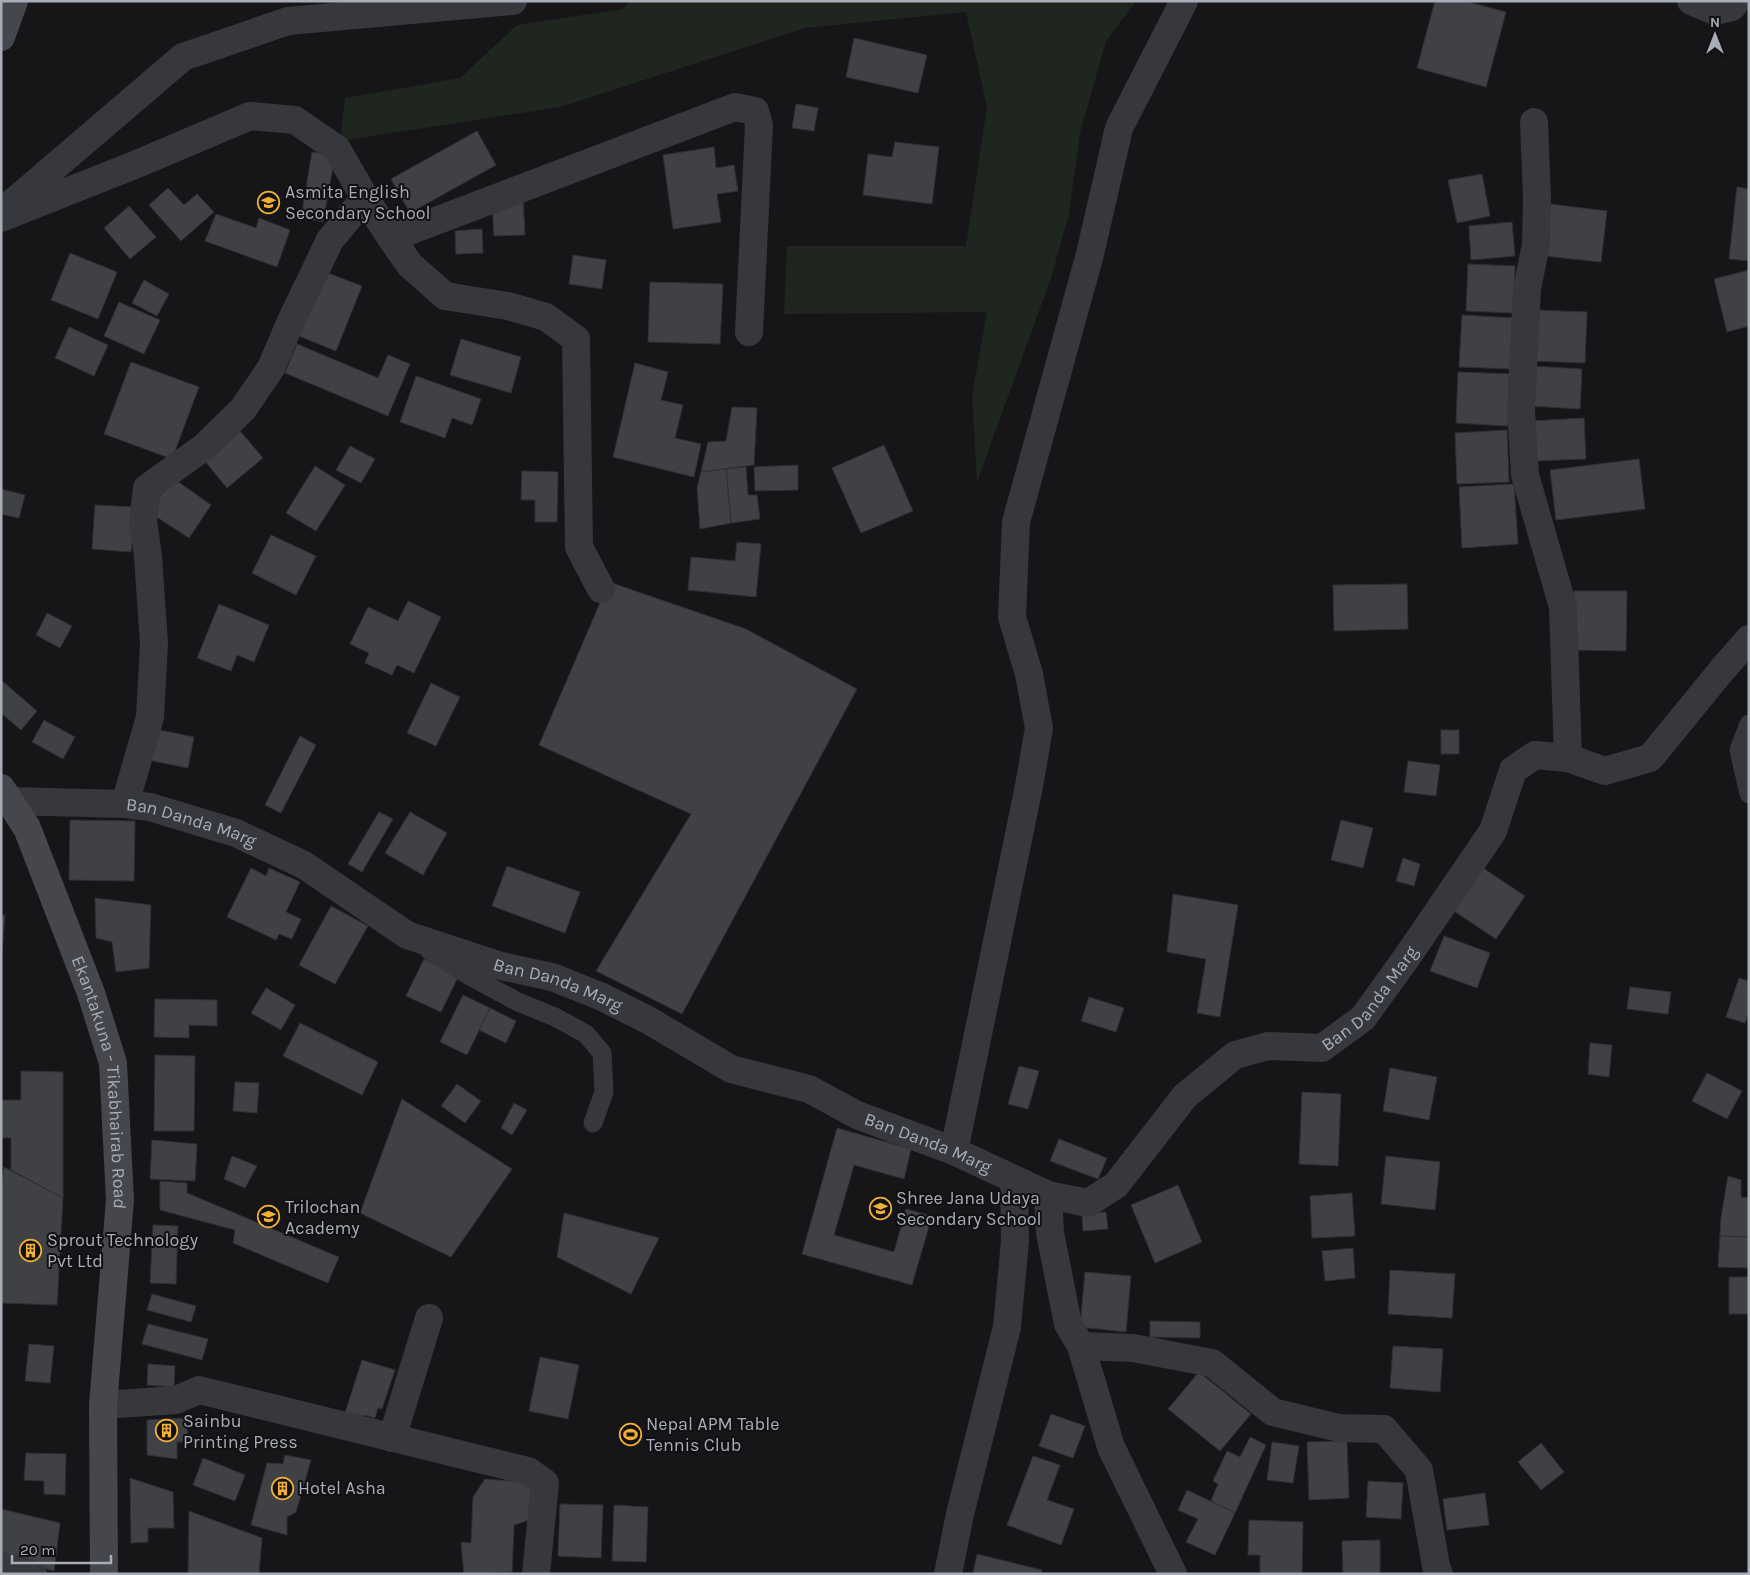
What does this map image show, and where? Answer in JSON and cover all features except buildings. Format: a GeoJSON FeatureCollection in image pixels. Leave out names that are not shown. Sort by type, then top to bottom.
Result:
{"type":"FeatureCollection","features":[{"type":"Feature","properties":{"kind":"main road"},"geometry":{"type":"LineString","coordinates":[[1,37],[14,1]]}},
{"type":"Feature","properties":{"kind":"main road","name":"Ekantakuna - Tikabhairab Road"},"geometry":{"type":"LineString","coordinates":[[6,794],[27,828],[90,993],[113,1064],[120,1200],[103,1405],[104,1574]]}},
{"type":"Feature","properties":{"kind":"street"},"geometry":{"type":"LineString","coordinates":[[1,212],[183,58],[288,22],[513,1]]}},
{"type":"Feature","properties":{"kind":"street"},"geometry":{"type":"LineString","coordinates":[[954,1151],[1029,786],[1039,728],[1029,674],[1012,618],[1016,522],[1087,264],[1119,128],[1184,1]]}},
{"type":"Feature","properties":{"kind":"street"},"geometry":{"type":"LineString","coordinates":[[1692,1],[1715,11],[1732,7],[1736,1]]}},
{"type":"Feature","properties":{"kind":"street"},"geometry":{"type":"LineString","coordinates":[[391,238],[735,106],[755,111],[759,124],[749,332]]}},
{"type":"Feature","properties":{"kind":"street"},"geometry":{"type":"LineString","coordinates":[[1,218],[137,164],[250,116],[295,120],[337,148],[365,198],[410,265],[445,296],[508,306],[546,317],[576,339],[580,547],[601,589]]}},
{"type":"Feature","properties":{"kind":"street"},"geometry":{"type":"LineString","coordinates":[[1534,122],[1536,244],[1527,289],[1522,419],[1525,475],[1563,607],[1568,758]]}},
{"type":"Feature","properties":{"kind":"street"},"geometry":{"type":"LineString","coordinates":[[125,804],[150,717],[154,644],[144,521],[147,488],[204,447],[242,409],[271,368],[291,321],[330,240],[365,198]]}},
{"type":"Feature","properties":{"kind":"street","name":"Ban Danda Marg"},"geometry":{"type":"LineString","coordinates":[[6,794],[150,807],[236,833],[304,865],[407,935],[501,966],[552,977],[600,996],[648,1020],[732,1069],[809,1089],[857,1115],[954,1151],[1048,1196],[1088,1202],[1116,1184],[1185,1096],[1234,1055],[1268,1046],[1322,1048],[1363,1018],[1493,831],[1513,770],[1535,755],[1568,758],[1606,771],[1650,758],[1749,640]]}},
{"type":"Feature","properties":{"kind":"street"},"geometry":{"type":"LineString","coordinates":[[948,1574],[960,1514],[1007,1327],[1014,1241],[1014,1180]]}},
{"type":"Feature","properties":{"kind":"street"},"geometry":{"type":"LineString","coordinates":[[1048,1196],[1050,1232],[1068,1324],[1081,1346],[1111,1447],[1173,1574]]}},
{"type":"Feature","properties":{"kind":"street"},"geometry":{"type":"LineString","coordinates":[[392,1438],[429,1318]]}},
{"type":"Feature","properties":{"kind":"street"},"geometry":{"type":"LineString","coordinates":[[1081,1346],[1132,1348],[1212,1363],[1273,1412],[1339,1428],[1384,1429],[1418,1470],[1439,1574]]}},
{"type":"Feature","properties":{"kind":"street"},"geometry":{"type":"LineString","coordinates":[[103,1405],[176,1400],[199,1390],[528,1471],[544,1483],[536,1574]]}},
{"type":"Feature","properties":{"kind":"street"},"geometry":{"type":"LineString","coordinates":[[1,1566],[33,1574]]}},
{"type":"Feature","properties":{"kind":"lane"},"geometry":{"type":"LineString","coordinates":[[1749,724],[1740,750],[1749,794]]}},
{"type":"Feature","properties":{"kind":"lane"},"geometry":{"type":"LineString","coordinates":[[407,935],[476,980],[518,1002],[555,1017],[586,1034],[602,1053],[604,1092],[593,1124]]}},
{"type":"Feature","properties":{"kind":"shaded area"},"geometry":{"type":"Polygon","coordinates":[[[630,1],[1136,1],[1106,41],[1080,133],[1069,214],[1051,278],[977,482],[972,396],[987,312],[784,314],[787,246],[966,246],[987,107],[966,12],[805,28],[560,107],[340,141],[345,98],[460,78],[517,25],[623,9],[630,1]]]}},
{"type":"Feature","properties":{"kind":"place","name":"Asmita English Secondary School"},"geometry":{"type":"Point","coordinates":[269,202]}},
{"type":"Feature","properties":{"kind":"place","name":"Shree Jana Udaya Secondary School"},"geometry":{"type":"Point","coordinates":[880,1208]}},
{"type":"Feature","properties":{"kind":"place","name":"Trilochan Academy"},"geometry":{"type":"Point","coordinates":[269,1217]}},
{"type":"Feature","properties":{"kind":"place","name":"Sprout Technology Pvt Ltd"},"geometry":{"type":"Point","coordinates":[31,1250]}},
{"type":"Feature","properties":{"kind":"place","name":"Sainbu Printing Press"},"geometry":{"type":"Point","coordinates":[167,1431]}},
{"type":"Feature","properties":{"kind":"place","name":"Nepal APM Table Tennis Club"},"geometry":{"type":"Point","coordinates":[630,1434]}},
{"type":"Feature","properties":{"kind":"place","name":"Hotel Asha"},"geometry":{"type":"Point","coordinates":[282,1488]}}]}
